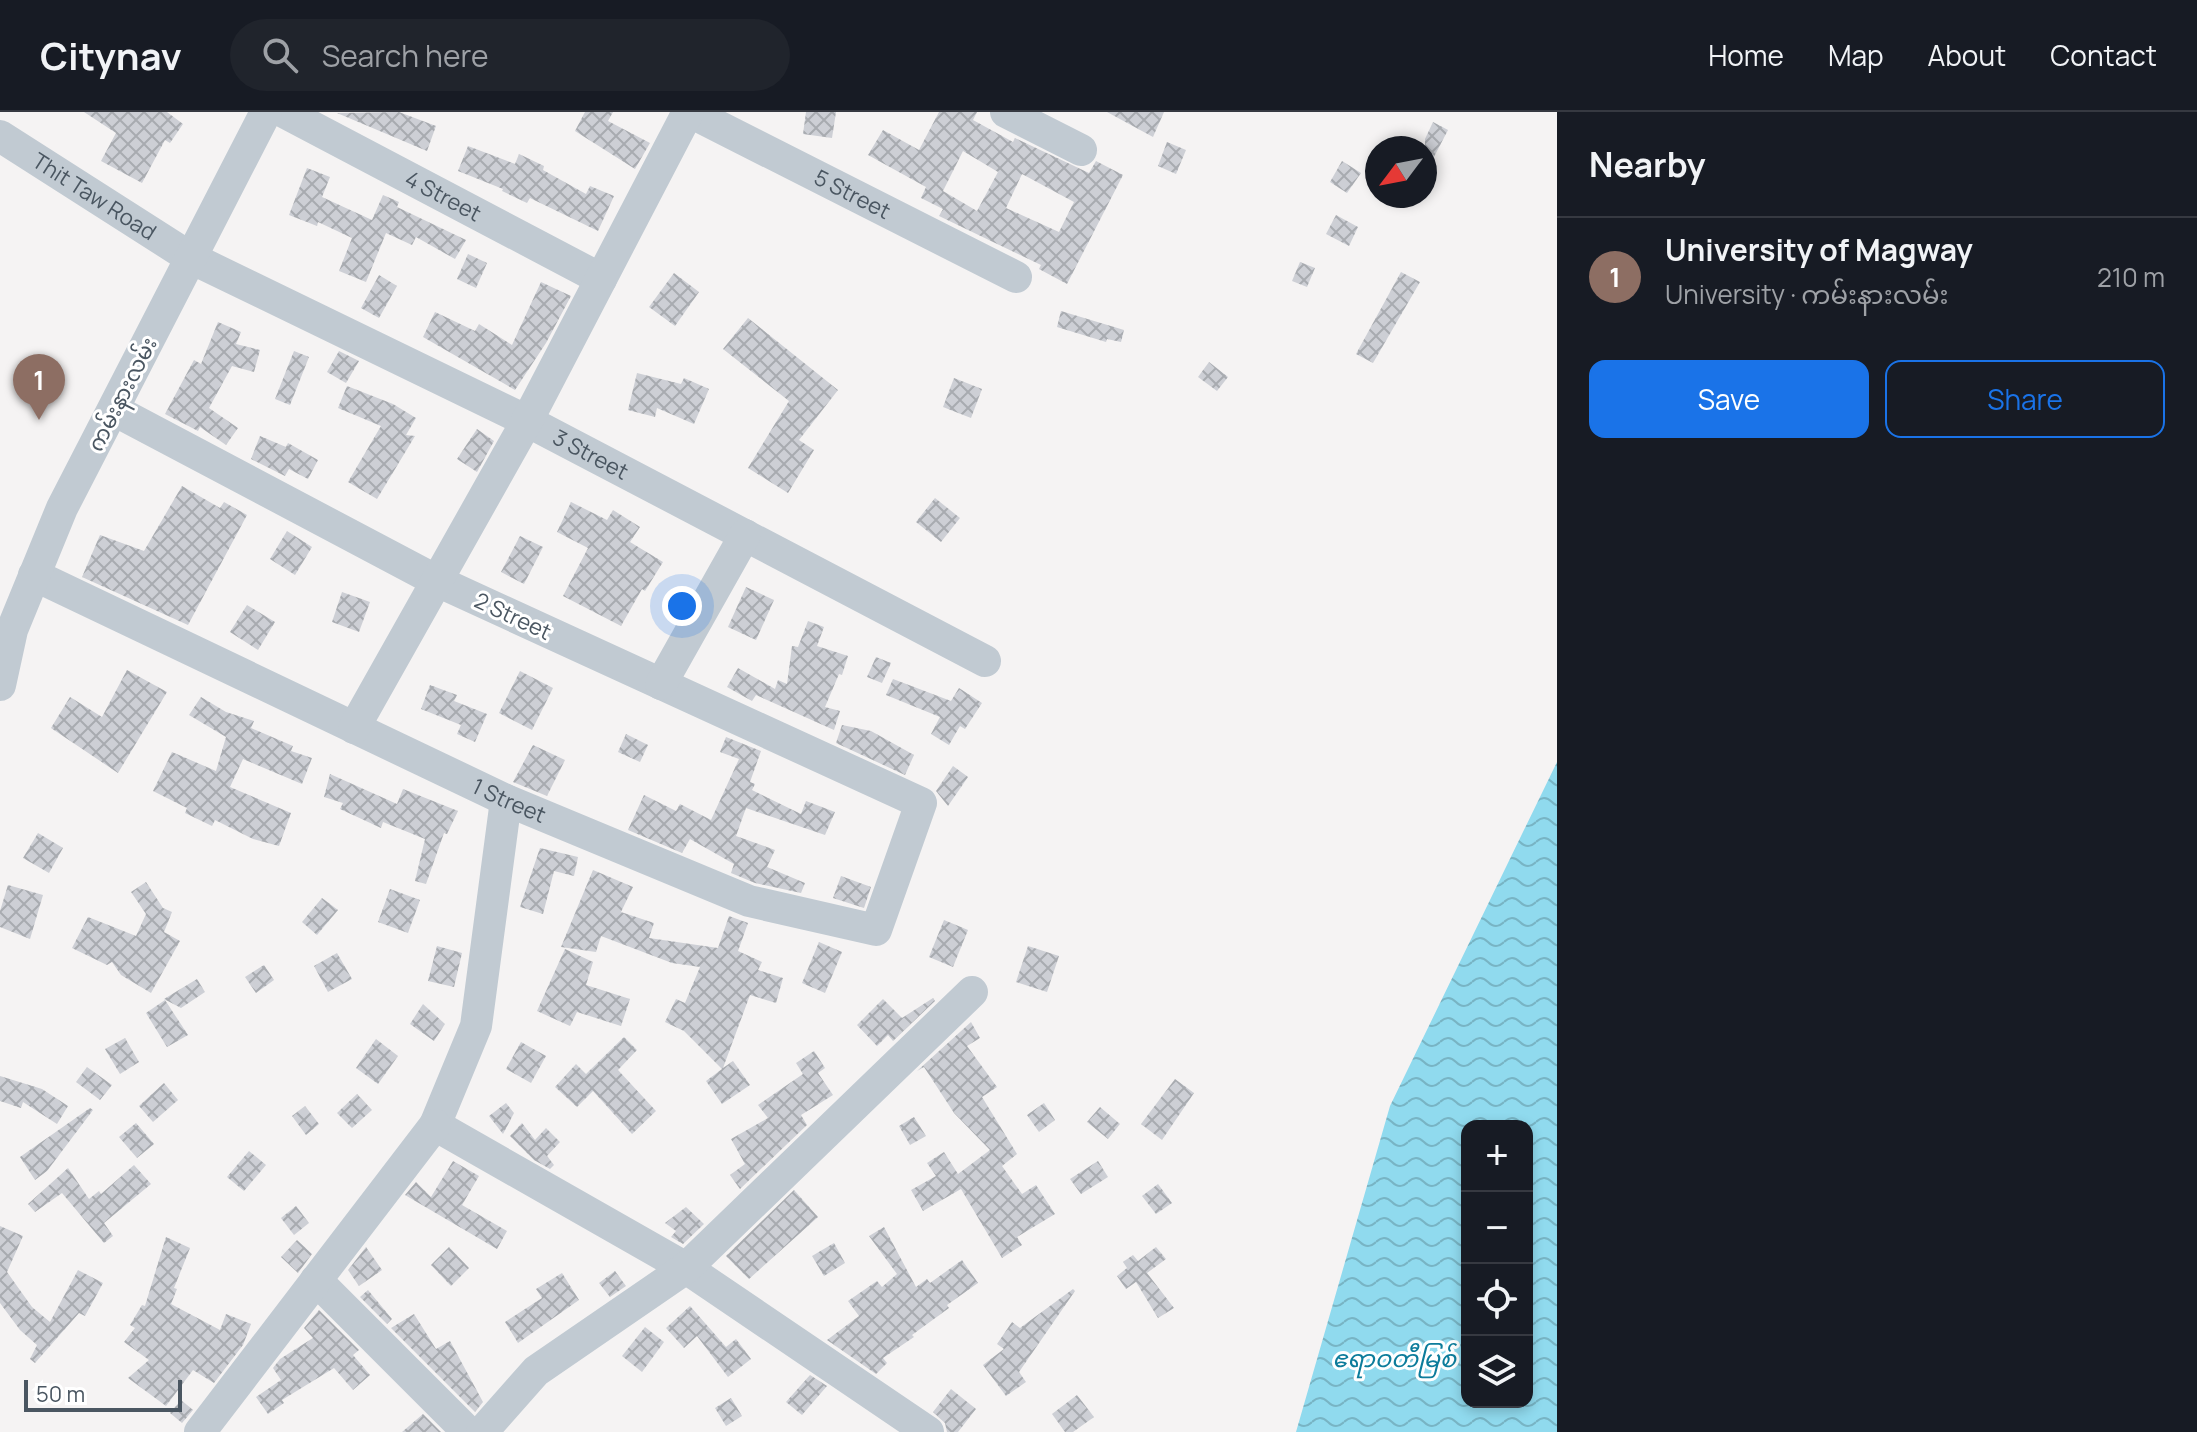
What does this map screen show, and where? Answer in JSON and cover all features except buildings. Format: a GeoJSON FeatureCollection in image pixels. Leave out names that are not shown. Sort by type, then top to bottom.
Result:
{"type":"FeatureCollection","features":[{"type":"Feature","properties":{"kind":"street","name":"ကမ်းနားလမ်း"},"geometry":{"type":"LineString","coordinates":[[0,685],[12,630],[62,508],[266,112]]}},
{"type":"Feature","properties":{"kind":"street","name":"4 Street"},"geometry":{"type":"LineString","coordinates":[[284,112],[601,279]]}},
{"type":"Feature","properties":{"kind":"street"},"geometry":{"type":"LineString","coordinates":[[354,728],[527,421],[689,112]]}},
{"type":"Feature","properties":{"kind":"street","name":"5 Street"},"geometry":{"type":"LineString","coordinates":[[689,112],[1016,277]]}},
{"type":"Feature","properties":{"kind":"street"},"geometry":{"type":"LineString","coordinates":[[1006,112],[1081,150]]}},
{"type":"Feature","properties":{"kind":"street","name":"Thit Taw Road"},"geometry":{"type":"LineString","coordinates":[[0,136],[191,258]]}},
{"type":"Feature","properties":{"kind":"street","name":"3 Street"},"geometry":{"type":"LineString","coordinates":[[191,258],[527,421],[985,661]]}},
{"type":"Feature","properties":{"kind":"street","name":"2 Street"},"geometry":{"type":"LineString","coordinates":[[114,410],[437,581],[921,803]]}},
{"type":"Feature","properties":{"kind":"street"},"geometry":{"type":"LineString","coordinates":[[661,684],[745,535]]}},
{"type":"Feature","properties":{"kind":"street","name":"1 Street"},"geometry":{"type":"LineString","coordinates":[[34,575],[506,800],[749,901],[876,930],[921,803]]}},
{"type":"Feature","properties":{"kind":"street"},"geometry":{"type":"LineString","coordinates":[[200,1432],[435,1125],[476,1026],[506,800]]}},
{"type":"Feature","properties":{"kind":"street"},"geometry":{"type":"LineString","coordinates":[[482,1432],[536,1371],[686,1268],[972,992]]}},
{"type":"Feature","properties":{"kind":"street"},"geometry":{"type":"LineString","coordinates":[[435,1125],[686,1268],[928,1432]]}},
{"type":"Feature","properties":{"kind":"street"},"geometry":{"type":"LineString","coordinates":[[316,1280],[468,1432]]}},
{"type":"Feature","properties":{"kind":"water","name":"ဧရာဝတီမြစ်"},"geometry":{"type":"Polygon","coordinates":[[[1557,762],[1557,1432],[1296,1432],[1390,1106],[1557,762]]]}},
{"type":"Feature","properties":{"kind":"place","name":"University of Magway"},"geometry":{"type":"Point","coordinates":[39,420]}}]}
